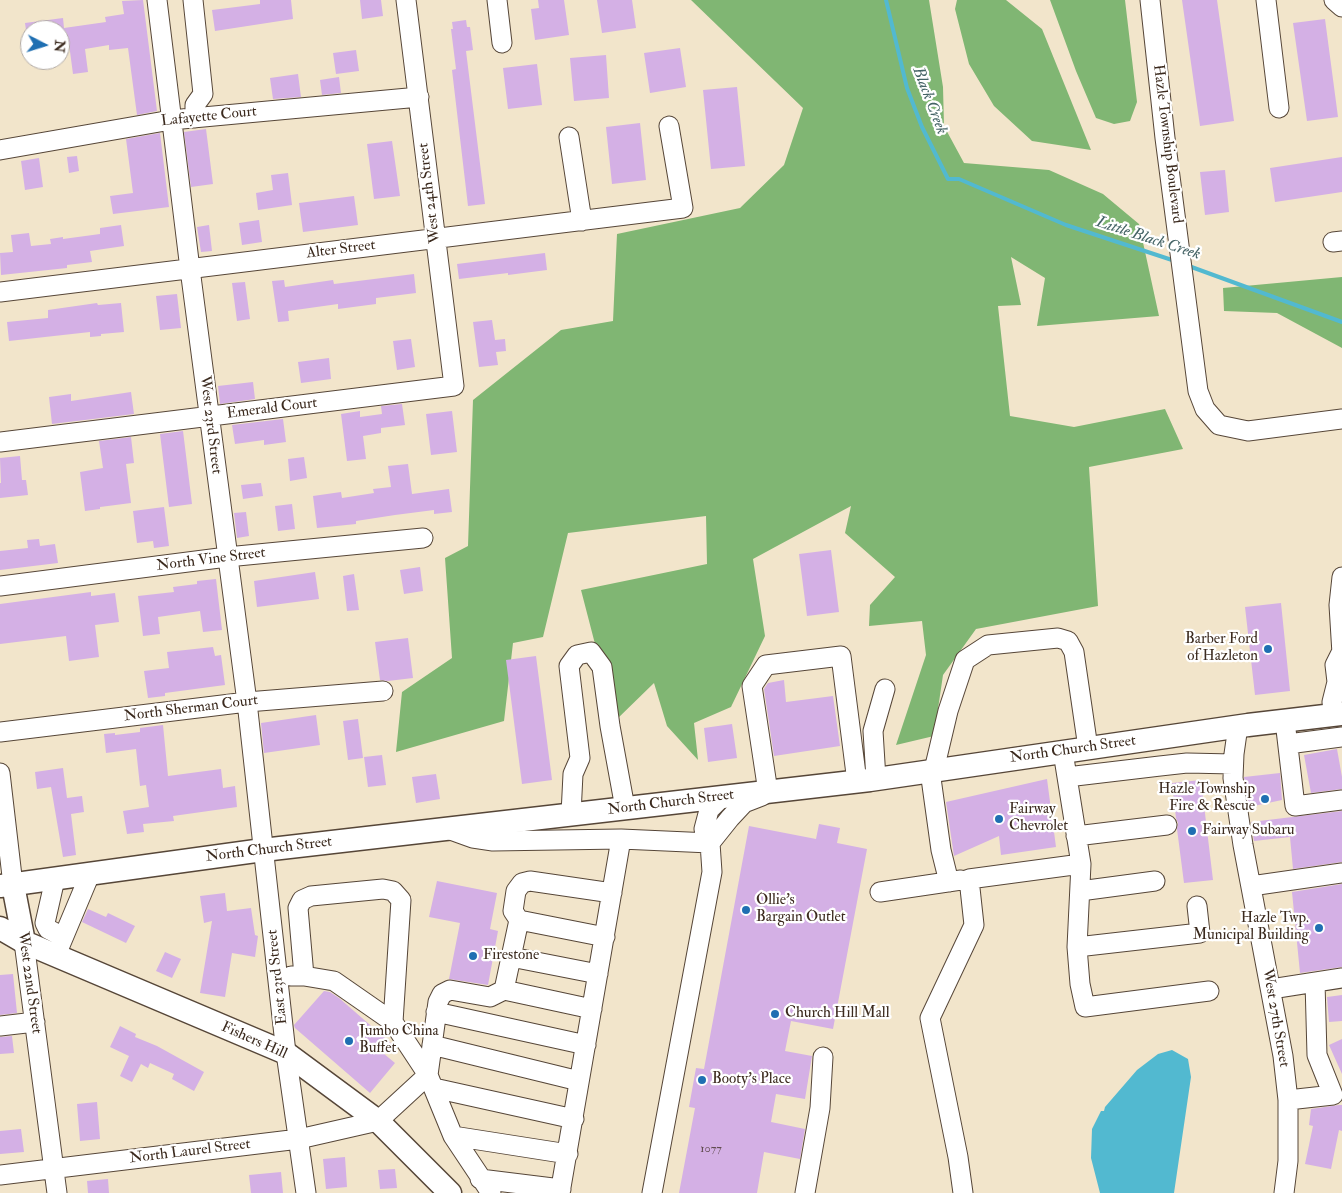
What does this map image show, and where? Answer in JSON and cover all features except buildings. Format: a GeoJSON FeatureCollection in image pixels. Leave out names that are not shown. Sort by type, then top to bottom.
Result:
{"type":"FeatureCollection","features":[{"type":"Feature","properties":{"kind":"main road","name":"North Church Street"},"geometry":{"type":"LineString","coordinates":[[7,886],[52,891],[87,881],[263,850],[773,792],[932,771],[1238,726],[1338,715]]}},
{"type":"Feature","properties":{"kind":"main road","name":"West 22nd Street"},"geometry":{"type":"LineString","coordinates":[[7,886],[24,942]]}},
{"type":"Feature","properties":{"kind":"main road","name":"Fishers Hill"},"geometry":{"type":"LineString","coordinates":[[0,928],[24,942],[60,946],[286,1053],[378,1121],[450,1193]]}},
{"type":"Feature","properties":{"kind":"street","name":"West 23rd Street"},"geometry":{"type":"LineString","coordinates":[[157,0],[247,702],[263,850]]}},
{"type":"Feature","properties":{"kind":"street"},"geometry":{"type":"LineString","coordinates":[[193,0],[203,94],[195,104],[195,118]]}},
{"type":"Feature","properties":{"kind":"street","name":"West 24th Street"},"geometry":{"type":"LineString","coordinates":[[406,0],[454,386]]}},
{"type":"Feature","properties":{"kind":"street"},"geometry":{"type":"LineString","coordinates":[[497,0],[502,43]]}},
{"type":"Feature","properties":{"kind":"street","name":"Hazle Township Boulevard"},"geometry":{"type":"LineString","coordinates":[[1150,0],[1165,138],[1198,391],[1205,409],[1219,425],[1248,431],[1342,419]]}},
{"type":"Feature","properties":{"kind":"street"},"geometry":{"type":"LineString","coordinates":[[1266,0],[1279,108]]}},
{"type":"Feature","properties":{"kind":"street"},"geometry":{"type":"LineString","coordinates":[[1334,0],[1342,7]]}},
{"type":"Feature","properties":{"kind":"street","name":"Lafayette Court"},"geometry":{"type":"LineString","coordinates":[[0,150],[171,120],[419,97]]}},
{"type":"Feature","properties":{"kind":"street","name":"Alter Street"},"geometry":{"type":"LineString","coordinates":[[0,292],[682,208],[669,126]]}},
{"type":"Feature","properties":{"kind":"street"},"geometry":{"type":"LineString","coordinates":[[569,137],[582,221]]}},
{"type":"Feature","properties":{"kind":"street","name":"Emerald Court"},"geometry":{"type":"LineString","coordinates":[[0,442],[454,386]]}},
{"type":"Feature","properties":{"kind":"street","name":"North Vine Street"},"geometry":{"type":"LineString","coordinates":[[0,586],[227,557],[423,538]]}},
{"type":"Feature","properties":{"kind":"street"},"geometry":{"type":"LineString","coordinates":[[1338,715],[1332,702],[1337,682],[1335,665],[1341,649],[1339,605],[1342,577]]}},
{"type":"Feature","properties":{"kind":"street"},"geometry":{"type":"LineString","coordinates":[[949,882],[941,850],[932,771],[948,711],[965,660],[988,645],[1058,638],[1068,641],[1074,652],[1088,748]]}},
{"type":"Feature","properties":{"kind":"street"},"geometry":{"type":"LineString","coordinates":[[571,814],[573,774],[580,758],[569,666],[577,655],[591,652],[602,667],[610,726],[625,808]]}},
{"type":"Feature","properties":{"kind":"street"},"geometry":{"type":"LineString","coordinates":[[710,843],[744,803],[773,792],[752,686],[766,665],[841,656],[868,780]]}},
{"type":"Feature","properties":{"kind":"street"},"geometry":{"type":"LineString","coordinates":[[868,780],[873,731],[885,689]]}},
{"type":"Feature","properties":{"kind":"street","name":"North Sherman Court"},"geometry":{"type":"LineString","coordinates":[[0,732],[247,702],[383,691]]}},
{"type":"Feature","properties":{"kind":"street"},"geometry":{"type":"LineString","coordinates":[[1286,721],[1295,806],[1342,800]]}},
{"type":"Feature","properties":{"kind":"street","name":"West 27th Street"},"geometry":{"type":"LineString","coordinates":[[1238,726],[1233,778],[1271,989],[1288,1100],[1288,1161],[1284,1193]]}},
{"type":"Feature","properties":{"kind":"street"},"geometry":{"type":"LineString","coordinates":[[1288,744],[1342,737]]}},
{"type":"Feature","properties":{"kind":"street"},"geometry":{"type":"LineString","coordinates":[[1063,752],[1081,864],[1077,947],[1084,1007],[1209,991]]}},
{"type":"Feature","properties":{"kind":"street"},"geometry":{"type":"LineString","coordinates":[[1067,777],[1160,766],[1233,764]]}},
{"type":"Feature","properties":{"kind":"street","name":"West 22nd Street"},"geometry":{"type":"LineString","coordinates":[[0,773],[7,886]]}},
{"type":"Feature","properties":{"kind":"street"},"geometry":{"type":"LineString","coordinates":[[652,1193],[712,872],[710,843],[704,829],[709,810],[722,797]]}},
{"type":"Feature","properties":{"kind":"street"},"geometry":{"type":"LineString","coordinates":[[1076,836],[1167,825]]}},
{"type":"Feature","properties":{"kind":"street"},"geometry":{"type":"LineString","coordinates":[[448,829],[473,838],[493,841],[621,839],[710,843]]}},
{"type":"Feature","properties":{"kind":"street"},"geometry":{"type":"LineString","coordinates":[[278,976],[304,976],[334,981],[393,1022],[431,1082],[453,1136],[485,1186],[560,1191],[568,1154],[621,839]]}},
{"type":"Feature","properties":{"kind":"street","name":"East 23rd Street"},"geometry":{"type":"LineString","coordinates":[[263,850],[286,1053],[306,1193]]}},
{"type":"Feature","properties":{"kind":"street"},"geometry":{"type":"LineString","coordinates":[[880,892],[1081,864]]}},
{"type":"Feature","properties":{"kind":"street"},"geometry":{"type":"LineString","coordinates":[[1251,886],[1342,873]]}},
{"type":"Feature","properties":{"kind":"street"},"geometry":{"type":"LineString","coordinates":[[963,1193],[958,1157],[930,1018],[974,925],[969,879]]}},
{"type":"Feature","properties":{"kind":"street"},"geometry":{"type":"LineString","coordinates":[[60,946],[87,881]]}},
{"type":"Feature","properties":{"kind":"street"},"geometry":{"type":"LineString","coordinates":[[605,936],[519,920],[513,911],[516,890],[522,883],[530,881],[612,893]]}},
{"type":"Feature","properties":{"kind":"street"},"geometry":{"type":"LineString","coordinates":[[1080,890],[1155,881]]}},
{"type":"Feature","properties":{"kind":"street"},"geometry":{"type":"LineString","coordinates":[[304,976],[298,908],[302,900],[320,895],[383,889],[393,891],[401,900],[393,1022]]}},
{"type":"Feature","properties":{"kind":"street"},"geometry":{"type":"LineString","coordinates":[[52,891],[73,913]]}},
{"type":"Feature","properties":{"kind":"street"},"geometry":{"type":"LineString","coordinates":[[52,891],[45,923],[60,946]]}},
{"type":"Feature","properties":{"kind":"street"},"geometry":{"type":"LineString","coordinates":[[1077,947],[1200,933],[1197,906]]}},
{"type":"Feature","properties":{"kind":"street"},"geometry":{"type":"LineString","coordinates":[[504,990],[519,920]]}},
{"type":"Feature","properties":{"kind":"street","name":"West 22nd Street"},"geometry":{"type":"LineString","coordinates":[[24,942],[57,1193]]}},
{"type":"Feature","properties":{"kind":"street"},"geometry":{"type":"LineString","coordinates":[[511,956],[598,974]]}},
{"type":"Feature","properties":{"kind":"street"},"geometry":{"type":"LineString","coordinates":[[1271,989],[1342,978]]}},
{"type":"Feature","properties":{"kind":"street"},"geometry":{"type":"LineString","coordinates":[[1288,1100],[1333,1095],[1317,1055],[1314,982]]}},
{"type":"Feature","properties":{"kind":"street"},"geometry":{"type":"LineString","coordinates":[[431,1082],[432,1045],[438,1002],[442,994],[450,990],[490,997],[504,990],[592,1009]]}},
{"type":"Feature","properties":{"kind":"street"},"geometry":{"type":"LineString","coordinates":[[436,1012],[586,1045]]}},
{"type":"Feature","properties":{"kind":"street"},"geometry":{"type":"LineString","coordinates":[[0,1026],[35,1022]]}},
{"type":"Feature","properties":{"kind":"street"},"geometry":{"type":"LineString","coordinates":[[432,1045],[580,1082]]}},
{"type":"Feature","properties":{"kind":"street"},"geometry":{"type":"LineString","coordinates":[[804,1193],[820,1108],[823,1057]]}},
{"type":"Feature","properties":{"kind":"street"},"geometry":{"type":"LineString","coordinates":[[431,1082],[574,1119]]}},
{"type":"Feature","properties":{"kind":"street"},"geometry":{"type":"LineString","coordinates":[[378,1121],[431,1082]]}},
{"type":"Feature","properties":{"kind":"street","name":"North Laurel Street"},"geometry":{"type":"LineString","coordinates":[[0,1175],[299,1139],[378,1121]]}},
{"type":"Feature","properties":{"kind":"street"},"geometry":{"type":"LineString","coordinates":[[453,1136],[568,1154]]}},
{"type":"Feature","properties":{"kind":"green space"},"geometry":{"type":"Polygon","coordinates":[[[691,0],[929,0],[943,87],[944,126],[964,163],[1049,170],[1103,194],[1139,224],[1159,316],[1037,326],[1045,278],[1011,257],[1021,305],[998,306],[1010,416],[1074,427],[1165,409],[1183,449],[1089,467],[1098,606],[976,629],[943,675],[934,736],[896,745],[926,655],[922,621],[869,626],[870,605],[895,577],[845,533],[851,506],[753,559],[765,636],[731,707],[694,723],[698,760],[667,726],[654,683],[615,721],[581,590],[707,564],[706,516],[568,533],[543,637],[513,643],[504,721],[396,752],[402,692],[452,658],[445,558],[468,546],[473,400],[561,330],[613,321],[617,234],[740,208],[784,165],[803,108],[691,0]]]}},
{"type":"Feature","properties":{"kind":"green space"},"geometry":{"type":"Polygon","coordinates":[[[957,0],[1006,0],[1042,29],[1091,150],[1032,141],[994,106],[969,64],[955,9],[957,0]]]}},
{"type":"Feature","properties":{"kind":"green space"},"geometry":{"type":"Polygon","coordinates":[[[1050,0],[1125,0],[1137,102],[1130,121],[1114,124],[1096,118],[1076,71],[1050,0]]]}},
{"type":"Feature","properties":{"kind":"green space"},"geometry":{"type":"Polygon","coordinates":[[[1342,277],[1342,348],[1277,313],[1224,311],[1223,288],[1342,277]]]}},
{"type":"Feature","properties":{"kind":"water"},"geometry":{"type":"Polygon","coordinates":[[[1172,1050],[1188,1059],[1191,1077],[1174,1193],[1100,1193],[1091,1158],[1092,1129],[1101,1111],[1104,1111],[1105,1107],[1137,1070],[1158,1054],[1172,1050]]]}},
{"type":"Feature","properties":{"kind":"waterway","name":"Little Black Creek"},"geometry":{"type":"LineString","coordinates":[[886,0],[907,88],[922,127],[948,179],[959,179],[1066,225],[1175,261]]}},
{"type":"Feature","properties":{"kind":"waterway","name":"Little Black Creek"},"geometry":{"type":"LineString","coordinates":[[1186,265],[1342,322]]}},
{"type":"Feature","properties":{"kind":"place","name":"Barber Ford of Hazleton"},"geometry":{"type":"Point","coordinates":[1268,649]}},
{"type":"Feature","properties":{"kind":"place","name":"Hazle Township Fire & Rescue"},"geometry":{"type":"Point","coordinates":[1265,799]}},
{"type":"Feature","properties":{"kind":"place","name":"Fairway Chevrolet"},"geometry":{"type":"Point","coordinates":[999,819]}},
{"type":"Feature","properties":{"kind":"place","name":"Fairway Subaru"},"geometry":{"type":"Point","coordinates":[1192,831]}},
{"type":"Feature","properties":{"kind":"place","name":"Ollie's Bargain Outlet"},"geometry":{"type":"Point","coordinates":[746,910]}},
{"type":"Feature","properties":{"kind":"place","name":"Hazle Twp. Municipal Building"},"geometry":{"type":"Point","coordinates":[1319,928]}},
{"type":"Feature","properties":{"kind":"place","name":"Firestone"},"geometry":{"type":"Point","coordinates":[473,956]}},
{"type":"Feature","properties":{"kind":"place","name":"Church Hill Mall"},"geometry":{"type":"Point","coordinates":[775,1014]}},
{"type":"Feature","properties":{"kind":"place","name":"Jumbo China Buffet"},"geometry":{"type":"Point","coordinates":[349,1041]}},
{"type":"Feature","properties":{"kind":"place","name":"Booty's Place"},"geometry":{"type":"Point","coordinates":[702,1080]}},
{"type":"Feature","properties":{"kind":"water label","name":"Black Creek"},"geometry":{"type":"Point","coordinates":[929,101]}}]}
